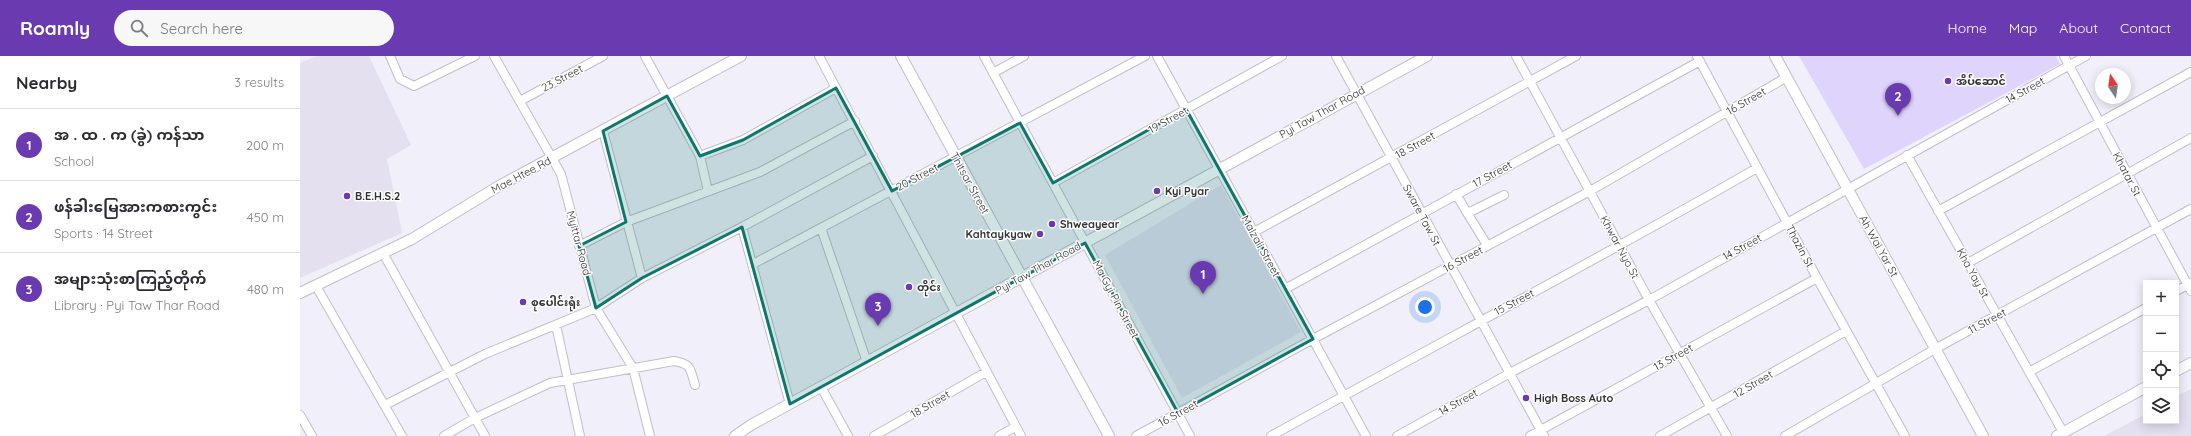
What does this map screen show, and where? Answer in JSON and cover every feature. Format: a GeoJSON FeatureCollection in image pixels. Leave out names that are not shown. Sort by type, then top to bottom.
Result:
{"type":"FeatureCollection","features":[{"type":"Feature","properties":{"kind":"street"},"geometry":{"type":"LineString","coordinates":[[390,56],[400,79],[414,86],[475,56]]}},
{"type":"Feature","properties":{"kind":"street","name":"Myittar Road"},"geometry":{"type":"LineString","coordinates":[[494,56],[561,174],[596,308],[633,368],[650,436]]}},
{"type":"Feature","properties":{"kind":"street","name":"23 Street"},"geometry":{"type":"LineString","coordinates":[[520,101],[603,56]]}},
{"type":"Feature","properties":{"kind":"street"},"geometry":{"type":"LineString","coordinates":[[645,56],[700,156],[708,191]]}},
{"type":"Feature","properties":{"kind":"street","name":"Mae Htee Rd"},"geometry":{"type":"LineString","coordinates":[[300,293],[412,239],[499,186],[741,56]]}},
{"type":"Feature","properties":{"kind":"street"},"geometry":{"type":"LineString","coordinates":[[819,56],[892,191],[954,314],[1021,436]]}},
{"type":"Feature","properties":{"kind":"street","name":"Thitsar Street"},"geometry":{"type":"LineString","coordinates":[[901,56],[1108,436]]}},
{"type":"Feature","properties":{"kind":"street","name":"Ma Gyi Pin Street"},"geometry":{"type":"LineString","coordinates":[[984,56],[1190,436]]}},
{"type":"Feature","properties":{"kind":"street"},"geometry":{"type":"LineString","coordinates":[[993,73],[1024,56]]}},
{"type":"Feature","properties":{"kind":"street","name":"20 Street"},"geometry":{"type":"LineString","coordinates":[[753,264],[1145,56]]}},
{"type":"Feature","properties":{"kind":"street","name":"Malzali Street"},"geometry":{"type":"LineString","coordinates":[[1157,56],[1366,436]]}},
{"type":"Feature","properties":{"kind":"street","name":"19 Street"},"geometry":{"type":"LineString","coordinates":[[1053,183],[1282,56]]}},
{"type":"Feature","properties":{"kind":"street","name":"Sware Taw St"},"geometry":{"type":"LineString","coordinates":[[1336,56],[1542,433]]}},
{"type":"Feature","properties":{"kind":"street","name":"Pyi Taw Thar Road"},"geometry":{"type":"LineString","coordinates":[[736,436],[790,404],[1426,56]]}},
{"type":"Feature","properties":{"kind":"street","name":"Khwar Nyo St"},"geometry":{"type":"LineString","coordinates":[[1516,56],[1649,300],[1727,436]]}},
{"type":"Feature","properties":{"kind":"street","name":"18 Street"},"geometry":{"type":"LineString","coordinates":[[1254,232],[1392,158],[1576,56]]}},
{"type":"Feature","properties":{"kind":"street","name":"Ah Wai Yar St"},"geometry":{"type":"LineString","coordinates":[[1775,56],[1983,436]]}},
{"type":"Feature","properties":{"kind":"street","name":"Khatar St"},"geometry":{"type":"LineString","coordinates":[[2064,56],[2156,228],[2190,286]]}},
{"type":"Feature","properties":{"kind":"street","name":"14 Street"},"geometry":{"type":"LineString","coordinates":[[1397,436],[1510,373],[1649,300],[2086,56]]}},
{"type":"Feature","properties":{"kind":"street","name":"Thazin St"},"geometry":{"type":"LineString","coordinates":[[1698,59],[1905,436]]}},
{"type":"Feature","properties":{"kind":"street","name":"17 Street"},"geometry":{"type":"LineString","coordinates":[[1285,288],[1698,59]]}},
{"type":"Feature","properties":{"kind":"street"},"geometry":{"type":"LineString","coordinates":[[1938,211],[2191,72]]}},
{"type":"Feature","properties":{"kind":"street","name":"16 Street"},"geometry":{"type":"LineString","coordinates":[[1136,436],[1313,339],[1590,191],[1787,77]]}},
{"type":"Feature","properties":{"kind":"street"},"geometry":{"type":"LineString","coordinates":[[700,156],[744,140],[836,88]]}},
{"type":"Feature","properties":{"kind":"street"},"geometry":{"type":"LineString","coordinates":[[579,246],[626,222],[760,172],[855,121]]}},
{"type":"Feature","properties":{"kind":"street"},"geometry":{"type":"LineString","coordinates":[[603,131],[642,278]]}},
{"type":"Feature","properties":{"kind":"street"},"geometry":{"type":"LineString","coordinates":[[1968,263],[2127,172],[2191,138]]}},
{"type":"Feature","properties":{"kind":"street","name":"Kha Yay St"},"geometry":{"type":"LineString","coordinates":[[1907,155],[2029,372],[2060,434]]}},
{"type":"Feature","properties":{"kind":"street"},"geometry":{"type":"LineString","coordinates":[[385,405],[485,354],[596,308],[642,278],[742,227],[873,156]]}},
{"type":"Feature","properties":{"kind":"street","name":"15 Street"},"geometry":{"type":"LineString","coordinates":[[1271,436],[1480,320],[1620,247],[1757,168]]}},
{"type":"Feature","properties":{"kind":"street"},"geometry":{"type":"LineString","coordinates":[[1456,194],[1487,246]]}},
{"type":"Feature","properties":{"kind":"street"},"geometry":{"type":"LineString","coordinates":[[1466,211],[1474,210],[1504,195]]}},
{"type":"Feature","properties":{"kind":"street","name":"11 Street"},"geometry":{"type":"LineString","coordinates":[[1785,436],[1935,349],[1998,316],[2191,208]]}},
{"type":"Feature","properties":{"kind":"street"},"geometry":{"type":"LineString","coordinates":[[742,227],[790,404]]}},
{"type":"Feature","properties":{"kind":"street"},"geometry":{"type":"LineString","coordinates":[[821,228],[867,362]]}},
{"type":"Feature","properties":{"kind":"street"},"geometry":{"type":"LineString","coordinates":[[383,254],[485,436]]}},
{"type":"Feature","properties":{"kind":"street","name":"13 Street"},"geometry":{"type":"LineString","coordinates":[[1530,436],[1542,433],[1817,278]]}},
{"type":"Feature","properties":{"kind":"street"},"geometry":{"type":"LineString","coordinates":[[316,286],[402,436]]}},
{"type":"Feature","properties":{"kind":"street"},"geometry":{"type":"LineString","coordinates":[[2179,290],[2190,286]]}},
{"type":"Feature","properties":{"kind":"street"},"geometry":{"type":"LineString","coordinates":[[2029,372],[2143,310]]}},
{"type":"Feature","properties":{"kind":"street"},"geometry":{"type":"LineString","coordinates":[[556,325],[580,436]]}},
{"type":"Feature","properties":{"kind":"street","name":"12 Street"},"geometry":{"type":"LineString","coordinates":[[1660,436],[1846,331]]}},
{"type":"Feature","properties":{"kind":"street"},"geometry":{"type":"LineString","coordinates":[[444,436],[475,418],[550,383],[674,360],[685,362],[689,366],[695,385]]}},
{"type":"Feature","properties":{"kind":"street"},"geometry":{"type":"LineString","coordinates":[[2179,369],[2191,362]]}},
{"type":"Feature","properties":{"kind":"street","name":"18 Street"},"geometry":{"type":"LineString","coordinates":[[874,436],[986,372]]}},
{"type":"Feature","properties":{"kind":"street"},"geometry":{"type":"LineString","coordinates":[[821,387],[848,436]]}},
{"type":"Feature","properties":{"kind":"street"},"geometry":{"type":"LineString","coordinates":[[2060,434],[2144,388]]}},
{"type":"Feature","properties":{"kind":"street"},"geometry":{"type":"LineString","coordinates":[[300,415],[312,436]]}},
{"type":"Feature","properties":{"kind":"street"},"geometry":{"type":"LineString","coordinates":[[999,436],[1016,427]]}},
{"type":"Feature","properties":{"kind":"highlighted area"},"geometry":{"type":"Polygon","coordinates":[[[836,88],[892,191],[1020,123],[1053,183],[1186,109],[1313,339],[1178,413],[1085,243],[790,404],[742,227],[642,278],[596,308],[579,246],[626,222],[603,131],[667,96],[700,156],[743,140],[836,88]]]}},
{"type":"Feature","properties":{"kind":"shaded area","name":"B.E.H.S.2"},"geometry":{"type":"Polygon","coordinates":[[[317,56],[369,56],[411,145],[387,159],[402,233],[300,278],[300,63],[317,56]]]}},
{"type":"Feature","properties":{"kind":"shaded area"},"geometry":{"type":"Polygon","coordinates":[[[1799,56],[2056,56],[2060,64],[1864,169],[1799,56]]]}},
{"type":"Feature","properties":{"kind":"shaded area"},"geometry":{"type":"Polygon","coordinates":[[[1221,185],[1301,332],[1182,398],[1105,255],[1221,185]]]}},
{"type":"Feature","properties":{"kind":"shaded area"},"geometry":{"type":"Polygon","coordinates":[[[2191,389],[2191,436],[2104,436],[2143,416],[2143,424],[2179,424],[2179,395],[2191,389]]]}},
{"type":"Feature","properties":{"kind":"place","name":"အိပ်ဆောင်"},"geometry":{"type":"Point","coordinates":[1948,81]}},
{"type":"Feature","properties":{"kind":"place","name":"ဖန်ခါးမြေအားကစားကွင်း"},"geometry":{"type":"Point","coordinates":[1898,116]}},
{"type":"Feature","properties":{"kind":"place","name":"Kyi Pyar"},"geometry":{"type":"Point","coordinates":[1157,191]}},
{"type":"Feature","properties":{"kind":"place","name":"B.E.H.S.2"},"geometry":{"type":"Point","coordinates":[347,196]}},
{"type":"Feature","properties":{"kind":"place","name":"Shweayear"},"geometry":{"type":"Point","coordinates":[1052,224]}},
{"type":"Feature","properties":{"kind":"place","name":"Kahtaykyaw"},"geometry":{"type":"Point","coordinates":[1040,234]}},
{"type":"Feature","properties":{"kind":"place","name":"တိုင်း"},"geometry":{"type":"Point","coordinates":[909,287]}},
{"type":"Feature","properties":{"kind":"place","name":"အ . ထ . က (ခွဲ) ကန်သာ"},"geometry":{"type":"Point","coordinates":[1203,294]}},
{"type":"Feature","properties":{"kind":"place","name":"စုပေါင်းရုံး"},"geometry":{"type":"Point","coordinates":[523,302]}},
{"type":"Feature","properties":{"kind":"place","name":"အများသုံးစာကြည့်တိုက်"},"geometry":{"type":"Point","coordinates":[878,326]}},
{"type":"Feature","properties":{"kind":"place","name":"High Boss Auto"},"geometry":{"type":"Point","coordinates":[1526,398]}}]}
